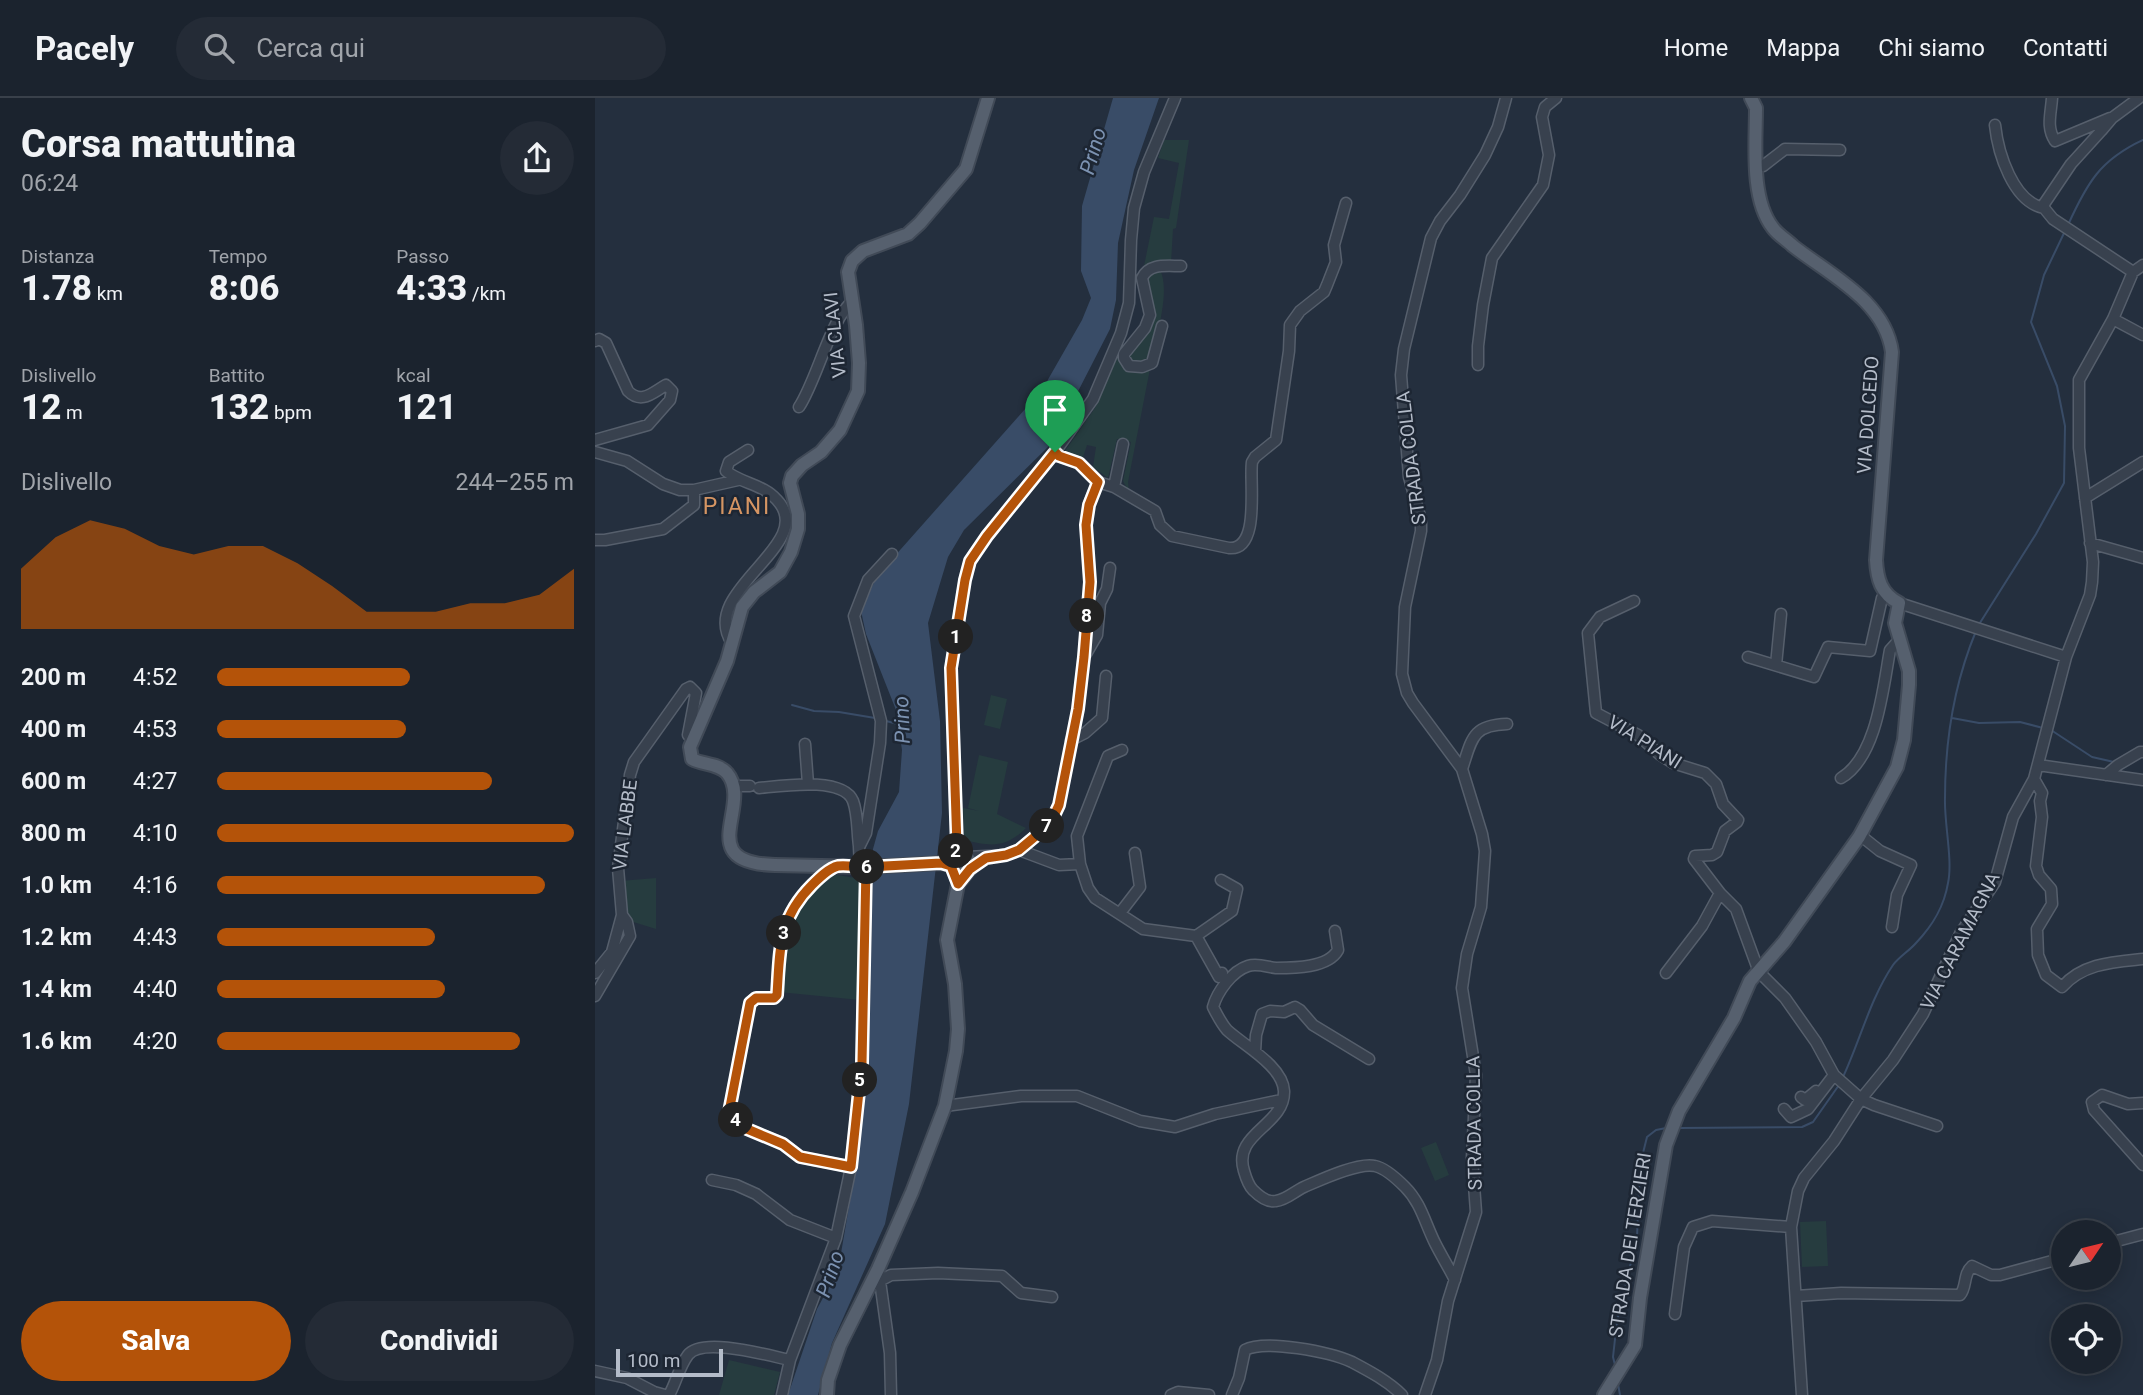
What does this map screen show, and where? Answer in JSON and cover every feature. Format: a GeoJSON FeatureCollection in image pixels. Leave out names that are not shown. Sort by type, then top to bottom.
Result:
{"type":"FeatureCollection","features":[{"type":"Feature","properties":{"kind":"main road","name":"VIA CLAVI"},"geometry":{"type":"LineString","coordinates":[[692,740],[727,661],[738,616],[747,598],[780,572],[791,552],[798,529],[798,514],[790,482],[792,476],[821,452],[840,430],[858,391],[859,363],[848,272],[852,261],[863,251],[908,234],[966,169],[988,98]]}},
{"type":"Feature","properties":{"kind":"main road","name":"VIA DOLCEDO"},"geometry":{"type":"LineString","coordinates":[[1751,98],[1755,108],[1757,166],[1762,205],[1773,229],[1858,296],[1874,311],[1890,338],[1892,352],[1887,436],[1876,560],[1877,575],[1885,593]]}},
{"type":"Feature","properties":{"kind":"main road"},"geometry":{"type":"LineString","coordinates":[[1885,593],[1899,603]]}},
{"type":"Feature","properties":{"kind":"main road","name":"STRADA DEI TERZIERI"},"geometry":{"type":"LineString","coordinates":[[1608,1390],[1635,1345],[1640,1298],[1669,1135],[1676,1118],[1734,1018],[1750,981],[1784,942],[1860,835],[1892,778],[1904,740],[1909,671],[1895,623],[1899,603]]}},
{"type":"Feature","properties":{"kind":"main road"},"geometry":{"type":"LineString","coordinates":[[692,740],[692,759],[722,769],[733,786],[728,836],[729,844],[737,855],[764,865],[865,867],[958,861],[958,884],[947,940],[955,984],[958,1029],[945,1106],[876,1278],[840,1345],[828,1380],[827,1395]]}},
{"type":"Feature","properties":{"kind":"street"},"geometry":{"type":"LineString","coordinates":[[1098,482],[1089,505],[1086,525],[1090,582],[1078,709],[1059,805],[1050,824],[1019,850],[1006,855],[958,861],[951,668],[970,561],[1093,399],[1121,333],[1127,311],[1135,208],[1144,172],[1175,98]]}},
{"type":"Feature","properties":{"kind":"street","name":"STRADA COLLA"},"geometry":{"type":"LineString","coordinates":[[1425,1395],[1437,1360],[1445,1315],[1476,1212],[1472,1158],[1476,1075],[1462,995],[1467,954],[1483,898],[1485,851],[1462,769],[1413,703],[1402,674],[1405,607],[1418,548],[1421,520],[1409,477],[1402,363],[1431,237],[1489,147],[1506,98]]}},
{"type":"Feature","properties":{"kind":"street"},"geometry":{"type":"LineString","coordinates":[[1478,365],[1483,305],[1492,258],[1543,185],[1549,155],[1542,117],[1545,107],[1556,98]]}},
{"type":"Feature","properties":{"kind":"street"},"geometry":{"type":"LineString","coordinates":[[2052,98],[2049,123],[2050,134],[2055,141],[2112,118]]}},
{"type":"Feature","properties":{"kind":"street"},"geometry":{"type":"LineString","coordinates":[[2044,208],[2071,164],[2112,118],[2139,98]]}},
{"type":"Feature","properties":{"kind":"street"},"geometry":{"type":"LineString","coordinates":[[1995,125],[1997,144],[2004,163],[2027,202],[2044,208],[2053,219],[2133,272],[2143,265]]}},
{"type":"Feature","properties":{"kind":"street"},"geometry":{"type":"LineString","coordinates":[[1757,166],[1763,166],[1785,149],[1840,150]]}},
{"type":"Feature","properties":{"kind":"street"},"geometry":{"type":"LineString","coordinates":[[1055,452],[1079,463],[1098,482],[1114,487],[1155,511],[1160,525],[1172,536],[1229,548],[1237,549],[1242,545],[1251,520],[1252,462],[1276,440],[1289,351],[1290,325],[1300,311],[1324,292],[1336,262],[1335,245],[1346,203]]}},
{"type":"Feature","properties":{"kind":"street"},"geometry":{"type":"LineString","coordinates":[[1162,326],[1152,363],[1129,366],[1124,354],[1145,328],[1150,315],[1142,278],[1144,273],[1151,267],[1181,266]]}},
{"type":"Feature","properties":{"kind":"street","name":"VIA CARAMAGNA"},"geometry":{"type":"LineString","coordinates":[[1791,1227],[1798,1191],[1804,1178],[1846,1125],[1861,1099],[1893,1060],[1923,1014],[1960,934],[1992,889],[2013,817],[2034,779],[2066,657],[2090,595],[2093,570],[2079,448],[2079,380],[2113,319],[2133,272]]}},
{"type":"Feature","properties":{"kind":"street"},"geometry":{"type":"LineString","coordinates":[[799,407],[811,387],[843,312],[853,301]]}},
{"type":"Feature","properties":{"kind":"street"},"geometry":{"type":"LineString","coordinates":[[1127,311],[1150,315]]}},
{"type":"Feature","properties":{"kind":"street"},"geometry":{"type":"LineString","coordinates":[[2113,319],[2143,335]]}},
{"type":"Feature","properties":{"kind":"street"},"geometry":{"type":"LineString","coordinates":[[595,341],[599,339],[606,343],[628,391],[633,396],[638,398],[653,395],[666,385],[672,391],[670,400],[648,425],[595,440]]}},
{"type":"Feature","properties":{"kind":"street"},"geometry":{"type":"LineString","coordinates":[[1114,487],[1123,444]]}},
{"type":"Feature","properties":{"kind":"street"},"geometry":{"type":"LineString","coordinates":[[732,643],[726,634],[726,616],[751,573],[785,534],[786,524],[782,507],[776,499],[761,487],[738,480],[726,471],[726,467],[735,457],[748,450]]}},
{"type":"Feature","properties":{"kind":"street"},"geometry":{"type":"LineString","coordinates":[[595,452],[627,461],[663,484],[680,490],[694,490],[738,480]]}},
{"type":"Feature","properties":{"kind":"street"},"geometry":{"type":"LineString","coordinates":[[2085,498],[2143,462]]}},
{"type":"Feature","properties":{"kind":"street"},"geometry":{"type":"LineString","coordinates":[[595,540],[663,529],[694,505],[694,490]]}},
{"type":"Feature","properties":{"kind":"street"},"geometry":{"type":"LineString","coordinates":[[2090,543],[2143,558]]}},
{"type":"Feature","properties":{"kind":"street"},"geometry":{"type":"LineString","coordinates":[[859,847],[866,833],[881,721],[854,616],[868,580],[892,554]]}},
{"type":"Feature","properties":{"kind":"street"},"geometry":{"type":"LineString","coordinates":[[1084,657],[1097,635],[1100,603],[1107,589],[1110,568]]}},
{"type":"Feature","properties":{"kind":"street"},"geometry":{"type":"LineString","coordinates":[[1748,657],[1814,677],[1828,647],[1870,651],[1885,593]]}},
{"type":"Feature","properties":{"kind":"street","name":"VIA PIANI"},"geometry":{"type":"LineString","coordinates":[[1634,601],[1600,617],[1588,633],[1596,713],[1622,724],[1673,763],[1705,773],[1716,784],[1723,804],[1738,820],[1725,831],[1717,852],[1697,855],[1694,859],[1735,909],[1759,972],[1785,998],[1816,1042],[1832,1073],[1861,1099]]}},
{"type":"Feature","properties":{"kind":"street"},"geometry":{"type":"LineString","coordinates":[[1899,603],[2066,657]]}},
{"type":"Feature","properties":{"kind":"street"},"geometry":{"type":"LineString","coordinates":[[1776,666],[1781,614]]}},
{"type":"Feature","properties":{"kind":"street"},"geometry":{"type":"LineString","coordinates":[[1841,778],[1853,770],[1870,740],[1890,650],[1899,640]]}},
{"type":"Feature","properties":{"kind":"street"},"geometry":{"type":"LineString","coordinates":[[1071,740],[1085,733],[1102,718],[1106,676]]}},
{"type":"Feature","properties":{"kind":"street","name":"VIA LABBE"},"geometry":{"type":"LineString","coordinates":[[595,973],[612,952],[622,915],[618,868],[630,775],[639,753],[690,687],[697,692],[688,735],[692,740]]}},
{"type":"Feature","properties":{"kind":"street"},"geometry":{"type":"LineString","coordinates":[[1462,769],[1480,729],[1507,724]]}},
{"type":"Feature","properties":{"kind":"street"},"geometry":{"type":"LineString","coordinates":[[805,744],[808,784]]}},
{"type":"Feature","properties":{"kind":"street"},"geometry":{"type":"LineString","coordinates":[[1122,750],[1108,756],[1077,836],[1080,864],[1088,888],[1095,898],[1143,929],[1196,936],[1233,911],[1237,889],[1221,880]]}},
{"type":"Feature","properties":{"kind":"street"},"geometry":{"type":"LineString","coordinates":[[2106,775],[2138,754]]}},
{"type":"Feature","properties":{"kind":"street"},"geometry":{"type":"LineString","coordinates":[[2038,765],[2143,780]]}},
{"type":"Feature","properties":{"kind":"street"},"geometry":{"type":"LineString","coordinates":[[2034,779],[2042,793],[2036,866],[2039,875],[2050,889],[2052,904],[2037,929],[2038,955],[2046,975],[2062,987],[2068,980],[2095,965],[2143,958]]}},
{"type":"Feature","properties":{"kind":"street"},"geometry":{"type":"LineString","coordinates":[[733,786],[808,784],[835,786],[849,794],[854,806],[859,847],[865,867],[862,1063],[851,1167],[836,1238],[790,1360],[782,1395]]}},
{"type":"Feature","properties":{"kind":"street"},"geometry":{"type":"LineString","coordinates":[[1860,835],[1880,851],[1911,865],[1897,895],[1892,927]]}},
{"type":"Feature","properties":{"kind":"street"},"geometry":{"type":"LineString","coordinates":[[1019,850],[1059,865],[1080,864]]}},
{"type":"Feature","properties":{"kind":"street"},"geometry":{"type":"LineString","coordinates":[[1120,913],[1140,887],[1135,853]]}},
{"type":"Feature","properties":{"kind":"street"},"geometry":{"type":"LineString","coordinates":[[836,866],[798,899],[786,919],[777,995],[774,998],[756,998],[750,1003],[729,1112],[747,1129],[783,1144],[800,1157],[851,1167]]}},
{"type":"Feature","properties":{"kind":"street"},"geometry":{"type":"LineString","coordinates":[[1666,972],[1702,926],[1720,894]]}},
{"type":"Feature","properties":{"kind":"street","name":"VIA LABBE"},"geometry":{"type":"LineString","coordinates":[[595,996],[630,936],[627,922],[622,915]]}},
{"type":"Feature","properties":{"kind":"street"},"geometry":{"type":"LineString","coordinates":[[1335,931],[1338,950],[1327,961],[1275,968],[1250,965],[1241,969],[1216,996],[1213,1007],[1226,1029],[1255,1052],[1278,1076],[1284,1094],[1272,1119],[1254,1133],[1245,1145],[1242,1166],[1252,1189],[1262,1198],[1276,1201],[1335,1175],[1366,1165],[1377,1166],[1397,1179],[1420,1205],[1435,1244],[1455,1280]]}},
{"type":"Feature","properties":{"kind":"street"},"geometry":{"type":"LineString","coordinates":[[1196,936],[1219,977],[1222,973]]}},
{"type":"Feature","properties":{"kind":"street"},"geometry":{"type":"LineString","coordinates":[[1255,1052],[1262,1014],[1270,1011],[1284,1012],[1295,1007],[1313,1026],[1369,1059]]}},
{"type":"Feature","properties":{"kind":"street"},"geometry":{"type":"LineString","coordinates":[[1801,1097],[1805,1100],[1832,1073]]}},
{"type":"Feature","properties":{"kind":"street"},"geometry":{"type":"LineString","coordinates":[[1784,1109],[1791,1117],[1808,1109],[1832,1073]]}},
{"type":"Feature","properties":{"kind":"street"},"geometry":{"type":"LineString","coordinates":[[945,1106],[1021,1096],[1077,1096],[1140,1121],[1175,1128],[1215,1114],[1281,1100]]}},
{"type":"Feature","properties":{"kind":"street"},"geometry":{"type":"LineString","coordinates":[[2143,1103],[2128,1104],[2102,1096],[2096,1097],[2092,1102],[2094,1110],[2143,1166]]}},
{"type":"Feature","properties":{"kind":"street"},"geometry":{"type":"LineString","coordinates":[[1861,1099],[1937,1126]]}},
{"type":"Feature","properties":{"kind":"street"},"geometry":{"type":"LineString","coordinates":[[712,1180],[736,1185],[756,1194],[790,1220],[836,1238]]}},
{"type":"Feature","properties":{"kind":"street"},"geometry":{"type":"LineString","coordinates":[[1675,1314],[1684,1247],[1693,1227],[1712,1221],[1791,1227],[1802,1395]]}},
{"type":"Feature","properties":{"kind":"street"},"geometry":{"type":"LineString","coordinates":[[2121,1240],[2143,1234]]}},
{"type":"Feature","properties":{"kind":"street"},"geometry":{"type":"LineString","coordinates":[[1796,1296],[1841,1293],[1960,1295],[1968,1270],[1972,1266],[1991,1275],[2000,1275],[2051,1261]]}},
{"type":"Feature","properties":{"kind":"street"},"geometry":{"type":"LineString","coordinates":[[891,1395],[890,1353],[876,1278],[921,1273],[1002,1276],[1021,1293],[1052,1297]]}},
{"type":"Feature","properties":{"kind":"street"},"geometry":{"type":"LineString","coordinates":[[1232,1395],[1245,1350],[1252,1346],[1294,1349],[1341,1358],[1371,1372],[1402,1395]]}},
{"type":"Feature","properties":{"kind":"street"},"geometry":{"type":"LineString","coordinates":[[595,1371],[627,1378],[654,1392],[667,1395],[689,1353],[699,1347],[755,1352],[790,1360]]}},
{"type":"Feature","properties":{"kind":"street"},"geometry":{"type":"LineString","coordinates":[[1171,1395],[1178,1392],[1209,1395]]}},
{"type":"Feature","properties":{"kind":"green space"},"geometry":{"type":"Polygon","coordinates":[[[1164,140],[1189,140],[1176,228],[1173,229],[1171,263],[1151,263],[1144,266],[1154,217],[1169,219],[1179,163],[1158,158],[1164,140]]]}},
{"type":"Feature","properties":{"kind":"green space"},"geometry":{"type":"Polygon","coordinates":[[[1160,270],[1164,288],[1160,322],[1147,361],[1134,364],[1127,355],[1148,330],[1146,275],[1160,270]]]}},
{"type":"Feature","properties":{"kind":"green space"},"geometry":{"type":"Polygon","coordinates":[[[1118,354],[1123,365],[1131,371],[1150,369],[1128,482],[1129,492],[1123,481],[1131,442],[1117,439],[1108,478],[1093,467],[1096,447],[1087,445],[1082,460],[1065,451],[1095,408],[1118,354]]]}},
{"type":"Feature","properties":{"kind":"green space"},"geometry":{"type":"Polygon","coordinates":[[[991,695],[1007,699],[1000,729],[984,725],[991,695]]]}},
{"type":"Feature","properties":{"kind":"green space"},"geometry":{"type":"Polygon","coordinates":[[[979,755],[1008,762],[997,814],[1026,828],[1004,843],[982,844],[964,840],[963,808],[979,811],[968,808],[979,755]]]}},
{"type":"Feature","properties":{"kind":"green space"},"geometry":{"type":"Polygon","coordinates":[[[831,874],[862,879],[860,1000],[779,992],[781,953],[793,908],[831,874]]]}},
{"type":"Feature","properties":{"kind":"green space"},"geometry":{"type":"Polygon","coordinates":[[[656,878],[656,929],[627,920],[620,881],[656,878]]]}},
{"type":"Feature","properties":{"kind":"green space"},"geometry":{"type":"Polygon","coordinates":[[[1436,1142],[1449,1175],[1435,1181],[1421,1148],[1436,1142]]]}},
{"type":"Feature","properties":{"kind":"green space"},"geometry":{"type":"Polygon","coordinates":[[[1826,1221],[1828,1266],[1802,1267],[1800,1222],[1826,1221]]]}},
{"type":"Feature","properties":{"kind":"green space"},"geometry":{"type":"Polygon","coordinates":[[[729,1360],[780,1372],[774,1395],[719,1395],[729,1360]]]}},
{"type":"Feature","properties":{"kind":"water","name":"Prino"},"geometry":{"type":"Polygon","coordinates":[[[1113,98],[1159,98],[1134,170],[1118,243],[1116,300],[1110,329],[1051,444],[964,530],[948,557],[928,623],[940,721],[942,813],[909,1104],[885,1224],[832,1343],[818,1395],[788,1395],[817,1309],[837,1272],[840,1259],[856,1166],[870,1016],[873,849],[878,831],[899,792],[902,750],[896,710],[866,634],[861,611],[877,576],[1042,390],[1082,320],[1091,298],[1081,271],[1082,206],[1113,98]]]}},
{"type":"Feature","properties":{"kind":"waterway"},"geometry":{"type":"LineString","coordinates":[[2068,225],[2097,174],[2116,156],[2143,140]]}},
{"type":"Feature","properties":{"kind":"waterway"},"geometry":{"type":"LineString","coordinates":[[1978,626],[2036,534],[2064,483],[2065,426],[2057,386],[2031,322],[2044,275],[2065,231]]}},
{"type":"Feature","properties":{"kind":"waterway"},"geometry":{"type":"LineString","coordinates":[[1843,1077],[1885,978],[1895,962],[1928,929],[1941,908],[1946,892],[1950,864],[1945,798],[1949,734],[1962,671],[1976,631]]}},
{"type":"Feature","properties":{"kind":"waterway"},"geometry":{"type":"LineString","coordinates":[[792,705],[814,711],[875,718]]}},
{"type":"Feature","properties":{"kind":"waterway"},"geometry":{"type":"LineString","coordinates":[[1952,718],[1979,723],[2020,722],[2043,728]]}},
{"type":"Feature","properties":{"kind":"waterway","name":"Prino"},"geometry":{"type":"LineString","coordinates":[[886,721],[898,724]]}},
{"type":"Feature","properties":{"kind":"waterway"},"geometry":{"type":"LineString","coordinates":[[2051,730],[2092,757],[2114,762]]}},
{"type":"Feature","properties":{"kind":"waterway"},"geometry":{"type":"LineString","coordinates":[[1679,1128],[1802,1127],[1813,1122],[1839,1085]]}},
{"type":"Feature","properties":{"kind":"waterway"},"geometry":{"type":"LineString","coordinates":[[1615,1365],[1613,1357],[1617,1321],[1637,1237],[1640,1165],[1647,1137],[1656,1130],[1666,1128]]}},
{"type":"Feature","properties":{"kind":"waterway"},"geometry":{"type":"LineString","coordinates":[[1618,1384],[1620,1395]]}},
{"type":"Feature","properties":{"kind":"district","name":"PIANI"},"geometry":{"type":"Point","coordinates":[737,506]}},
{"type":"Feature","properties":{"kind":"route"},"geometry":{"type":"LineString","coordinates":[[1055,452],[987,536],[970,561],[965,580],[951,668],[957,846],[955,857],[941,863],[836,866],[798,899],[786,919],[777,995],[774,998],[756,998],[750,1003],[729,1112],[747,1129],[783,1144],[800,1157],[851,1167],[862,1063],[866,867],[941,863],[951,866],[958,884],[970,869],[986,858],[1019,850],[1050,824],[1059,805],[1078,709],[1090,582],[1086,525],[1089,505],[1098,482],[1091,472],[1079,463],[1055,452]]}}]}
